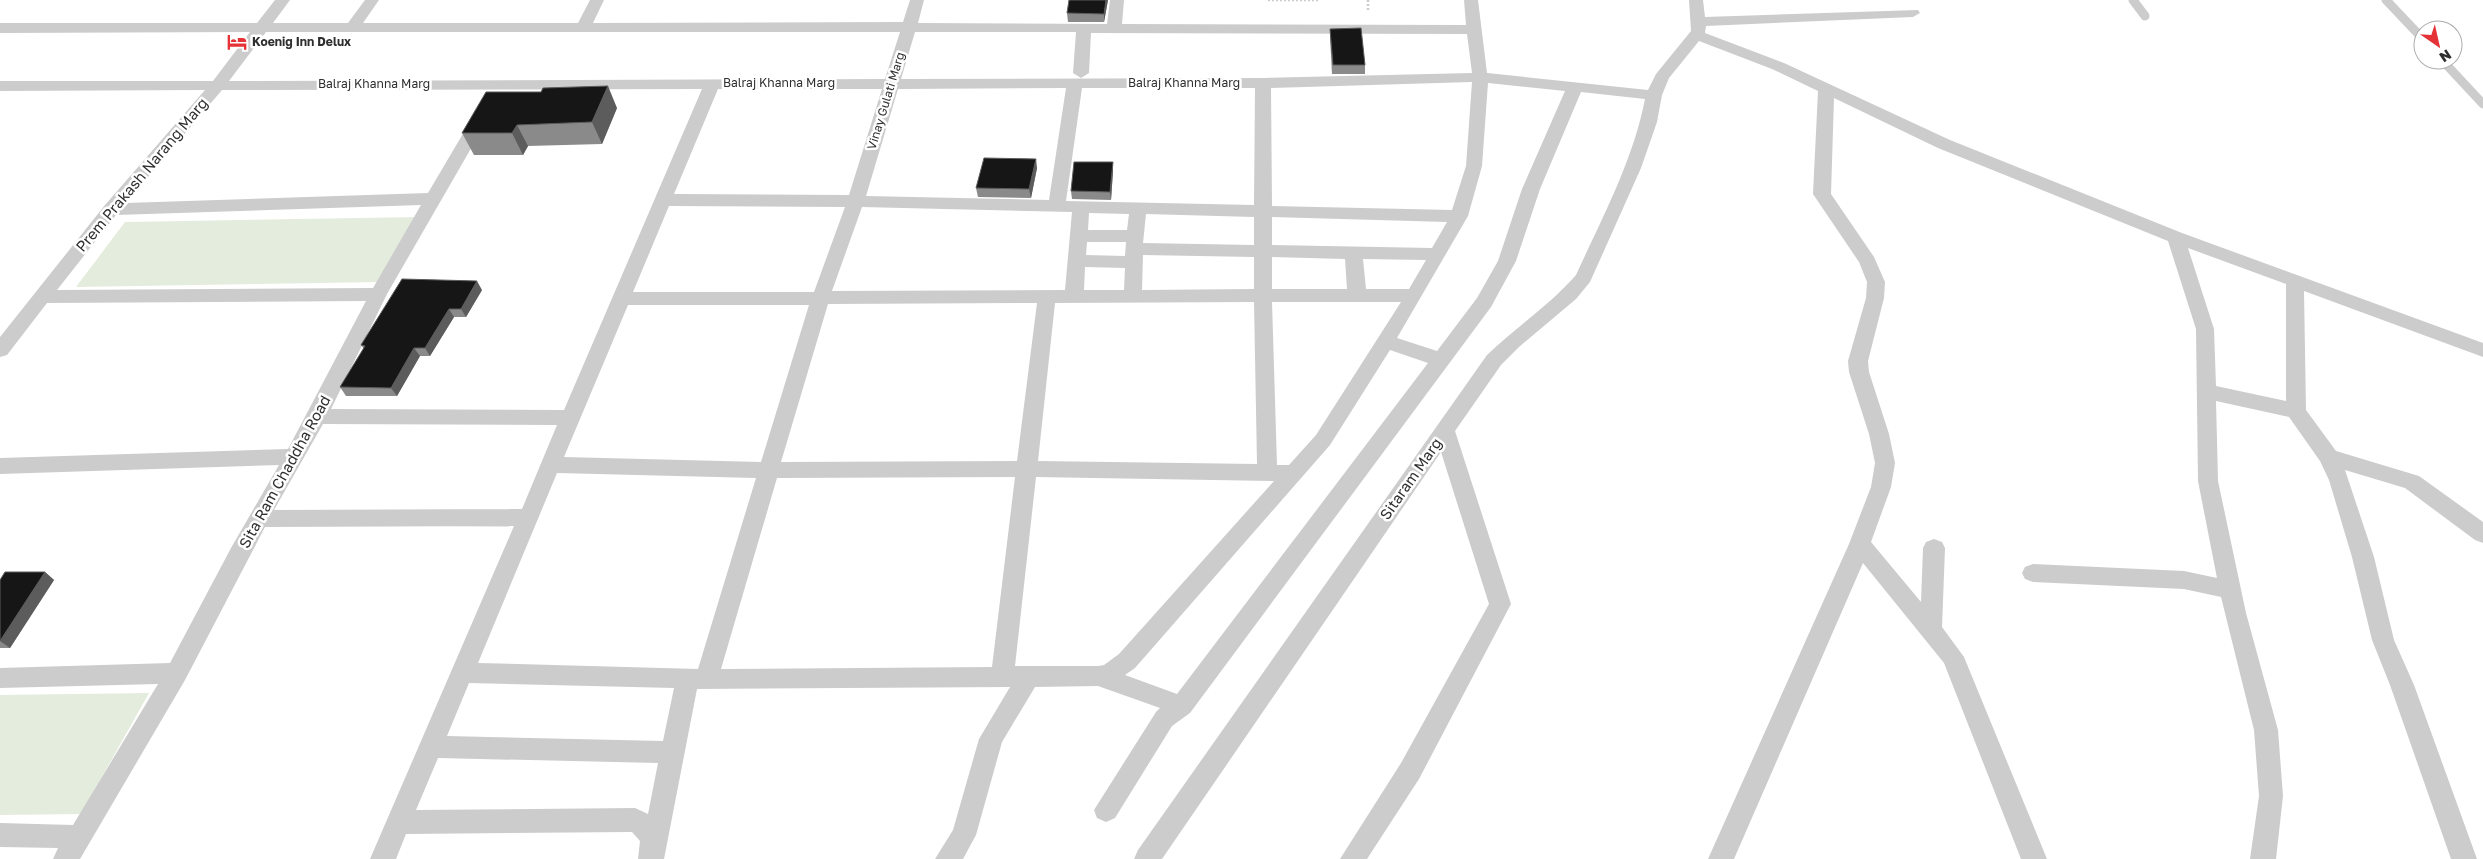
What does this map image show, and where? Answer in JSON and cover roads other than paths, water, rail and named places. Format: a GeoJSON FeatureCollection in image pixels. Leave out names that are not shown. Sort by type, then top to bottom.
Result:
{"type":"FeatureCollection","features":[{"type":"Feature","properties":{"kind":"street","name":"Prem Prakash Narang Marg"},"geometry":{"type":"LineString","coordinates":[[0,350],[111,209],[218,85],[283,0]]}},
{"type":"Feature","properties":{"kind":"street"},"geometry":{"type":"LineString","coordinates":[[353,27],[372,0]]}},
{"type":"Feature","properties":{"kind":"street"},"geometry":{"type":"LineString","coordinates":[[583,27],[597,0]]}},
{"type":"Feature","properties":{"kind":"street","name":"Vinay Gulati Marg"},"geometry":{"type":"LineString","coordinates":[[652,853],[673,752],[769,470],[820,299],[856,202],[917,0]]}},
{"type":"Feature","properties":{"kind":"street"},"geometry":{"type":"LineString","coordinates":[[1114,29],[1117,0]]}},
{"type":"Feature","properties":{"kind":"street"},"geometry":{"type":"LineString","coordinates":[[463,673],[697,679],[1028,678],[1109,674],[1126,661],[1291,473],[1323,440],[1415,295],[1459,216],[1474,166],[1480,78],[1470,0]]}},
{"type":"Feature","properties":{"kind":"street"},"geometry":{"type":"LineString","coordinates":[[1696,0],[1698,28]]}},
{"type":"Feature","properties":{"kind":"street"},"geometry":{"type":"LineString","coordinates":[[1698,28],[1913,12]]}},
{"type":"Feature","properties":{"kind":"street"},"geometry":{"type":"LineString","coordinates":[[0,28],[139,26],[261,29],[353,27],[908,27],[1475,30]]}},
{"type":"Feature","properties":{"kind":"street"},"geometry":{"type":"LineString","coordinates":[[1698,28],[1944,144],[2176,237],[2483,350]]}},
{"type":"Feature","properties":{"kind":"street","name":"Sitaram Marg"},"geometry":{"type":"LineString","coordinates":[[1147,859],[1494,360],[1512,342],[1570,294],[1584,278],[1633,168],[1649,122],[1654,95],[1662,77],[1698,28]]}},
{"type":"Feature","properties":{"kind":"street"},"geometry":{"type":"LineString","coordinates":[[1057,206],[1084,29]]}},
{"type":"Feature","properties":{"kind":"street","name":"Balraj Khanna Marg"},"geometry":{"type":"LineString","coordinates":[[0,86],[891,83],[1078,78],[1263,83],[1480,78],[1654,95]]}},
{"type":"Feature","properties":{"kind":"street","name":"Sita Ram Chaddha Road"},"geometry":{"type":"LineString","coordinates":[[66,859],[177,673],[259,519],[317,416],[378,294],[500,83]]}},
{"type":"Feature","properties":{"kind":"street"},"geometry":{"type":"LineString","coordinates":[[383,859],[713,83]]}},
{"type":"Feature","properties":{"kind":"street"},"geometry":{"type":"LineString","coordinates":[[1263,83],[1263,296],[1267,472]]}},
{"type":"Feature","properties":{"kind":"street"},"geometry":{"type":"LineString","coordinates":[[1106,810],[1164,719],[1182,706],[1484,302],[1507,261],[1532,189],[1575,87]]}},
{"type":"Feature","properties":{"kind":"street"},"geometry":{"type":"LineString","coordinates":[[1721,859],[1860,544],[1881,487],[1885,463],[1879,434],[1859,372],[1858,361],[1875,298],[1876,282],[1868,261],[1822,194],[1826,88]]}},
{"type":"Feature","properties":{"kind":"street"},"geometry":{"type":"LineString","coordinates":[[111,209],[433,199]]}},
{"type":"Feature","properties":{"kind":"street"},"geometry":{"type":"LineString","coordinates":[[664,200],[1057,206],[1459,216]]}},
{"type":"Feature","properties":{"kind":"street"},"geometry":{"type":"LineString","coordinates":[[1074,297],[1081,207]]}},
{"type":"Feature","properties":{"kind":"street"},"geometry":{"type":"LineString","coordinates":[[1133,297],[1134,249],[1138,208]]}},
{"type":"Feature","properties":{"kind":"street"},"geometry":{"type":"LineString","coordinates":[[1079,236],[1134,249],[1438,254]]}},
{"type":"Feature","properties":{"kind":"street"},"geometry":{"type":"LineString","coordinates":[[2176,237],[2204,329],[2208,482],[2230,590],[2266,730],[2271,796],[2263,859]]}},
{"type":"Feature","properties":{"kind":"street"},"geometry":{"type":"LineString","coordinates":[[1077,261],[1134,249]]}},
{"type":"Feature","properties":{"kind":"street"},"geometry":{"type":"LineString","coordinates":[[1354,252],[1357,296]]}},
{"type":"Feature","properties":{"kind":"street"},"geometry":{"type":"LineString","coordinates":[[2295,282],[2296,412],[2329,457],[2338,480],[2363,557],[2383,640],[2402,685],[2464,859]]}},
{"type":"Feature","properties":{"kind":"street"},"geometry":{"type":"LineString","coordinates":[[42,297],[378,294]]}},
{"type":"Feature","properties":{"kind":"street"},"geometry":{"type":"LineString","coordinates":[[622,299],[1415,295]]}},
{"type":"Feature","properties":{"kind":"street"},"geometry":{"type":"LineString","coordinates":[[1002,678],[1047,297]]}},
{"type":"Feature","properties":{"kind":"street"},"geometry":{"type":"LineString","coordinates":[[1385,341],[1441,360]]}},
{"type":"Feature","properties":{"kind":"street"},"geometry":{"type":"LineString","coordinates":[[2207,392],[2245,398],[2296,412]]}},
{"type":"Feature","properties":{"kind":"street"},"geometry":{"type":"LineString","coordinates":[[317,416],[572,418]]}},
{"type":"Feature","properties":{"kind":"street"},"geometry":{"type":"LineString","coordinates":[[1353,859],[1410,771],[1500,604],[1445,431]]}},
{"type":"Feature","properties":{"kind":"street"},"geometry":{"type":"LineString","coordinates":[[0,466],[294,457]]}},
{"type":"Feature","properties":{"kind":"street"},"geometry":{"type":"LineString","coordinates":[[2329,457],[2412,482],[2483,534]]}},
{"type":"Feature","properties":{"kind":"street"},"geometry":{"type":"LineString","coordinates":[[550,465],[769,470],[1027,469],[1291,473]]}},
{"type":"Feature","properties":{"kind":"street"},"geometry":{"type":"LineString","coordinates":[[259,519],[528,517]]}},
{"type":"Feature","properties":{"kind":"street"},"geometry":{"type":"LineString","coordinates":[[1860,544],[1953,657],[2034,859]]}},
{"type":"Feature","properties":{"kind":"street"},"geometry":{"type":"LineString","coordinates":[[1931,630],[1934,548]]}},
{"type":"Feature","properties":{"kind":"street"},"geometry":{"type":"LineString","coordinates":[[2033,574],[2184,580],[2230,590]]}},
{"type":"Feature","properties":{"kind":"street"},"geometry":{"type":"LineString","coordinates":[[0,678],[177,673]]}},
{"type":"Feature","properties":{"kind":"street"},"geometry":{"type":"LineString","coordinates":[[1098,676],[1182,706]]}},
{"type":"Feature","properties":{"kind":"street"},"geometry":{"type":"LineString","coordinates":[[948,859],[964,835],[991,739],[1028,678]]}},
{"type":"Feature","properties":{"kind":"street"},"geometry":{"type":"LineString","coordinates":[[430,748],[673,752]]}},
{"type":"Feature","properties":{"kind":"street"},"geometry":{"type":"LineString","coordinates":[[398,822],[635,820],[645,824],[650,833],[652,853]]}},
{"type":"Feature","properties":{"kind":"street"},"geometry":{"type":"LineString","coordinates":[[0,835],[80,837]]}},
{"type":"Feature","properties":{"kind":"lane"},"geometry":{"type":"LineString","coordinates":[[2133,0],[2144,16]]}},
{"type":"Feature","properties":{"kind":"lane"},"geometry":{"type":"LineString","coordinates":[[2386,0],[2413,29]]}},
{"type":"Feature","properties":{"kind":"lane"},"geometry":{"type":"LineString","coordinates":[[2451,70],[2483,104]]}},
{"type":"Feature","properties":{"kind":"place","name":"Koenig Inn Delux"},"geometry":{"type":"Point","coordinates":[237,42]}}]}
